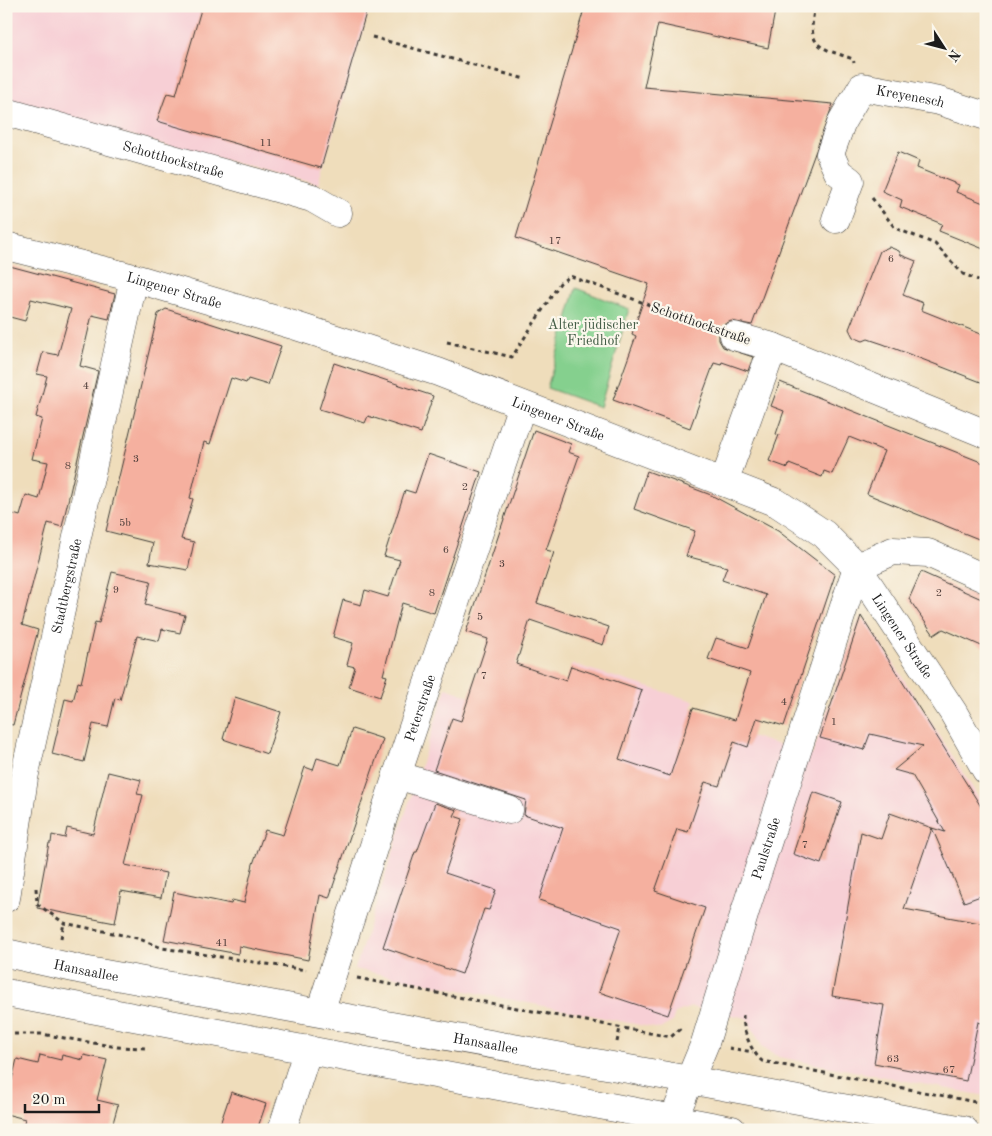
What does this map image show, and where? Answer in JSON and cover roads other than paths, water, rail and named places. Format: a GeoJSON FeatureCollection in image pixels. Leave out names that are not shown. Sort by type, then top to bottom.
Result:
{"type":"FeatureCollection","features":[{"type":"Feature","properties":{"kind":"street","name":"Kreyenesch"},"geometry":{"type":"LineString","coordinates":[[836,219],[850,181],[838,172],[830,154],[842,121],[862,87],[939,101],[986,116]]}},
{"type":"Feature","properties":{"kind":"street","name":"Schotthockstraße"},"geometry":{"type":"LineString","coordinates":[[6,112],[312,198],[338,213]]}},
{"type":"Feature","properties":{"kind":"street","name":"Lingener Straße"},"geometry":{"type":"LineString","coordinates":[[6,246],[134,278],[293,325],[438,372],[777,503],[824,534],[857,567],[953,712],[986,770]]}},
{"type":"Feature","properties":{"kind":"street","name":"Stadtbergstraße"},"geometry":{"type":"LineString","coordinates":[[6,898],[24,778],[134,278]]}},
{"type":"Feature","properties":{"kind":"street","name":"Schotthockstraße"},"geometry":{"type":"LineString","coordinates":[[734,336],[773,347],[986,434]]}},
{"type":"Feature","properties":{"kind":"street"},"geometry":{"type":"LineString","coordinates":[[724,482],[773,347]]}},
{"type":"Feature","properties":{"kind":"street","name":"Peterstraße"},"geometry":{"type":"LineString","coordinates":[[320,1012],[397,775],[522,405]]}},
{"type":"Feature","properties":{"kind":"street"},"geometry":{"type":"LineString","coordinates":[[857,567],[893,551],[928,553],[986,579]]}},
{"type":"Feature","properties":{"kind":"street","name":"Paulstraße"},"geometry":{"type":"LineString","coordinates":[[671,1124],[705,1043],[748,902],[857,567]]}},
{"type":"Feature","properties":{"kind":"street"},"geometry":{"type":"LineString","coordinates":[[397,775],[508,810]]}},
{"type":"Feature","properties":{"kind":"street","name":"Hansaallee"},"geometry":{"type":"LineString","coordinates":[[6,953],[83,970],[690,1079],[952,1129]]}},
{"type":"Feature","properties":{"kind":"street"},"geometry":{"type":"LineString","coordinates":[[6,993],[308,1049],[671,1124],[732,1130]]}},
{"type":"Feature","properties":{"kind":"street"},"geometry":{"type":"LineString","coordinates":[[282,1130],[308,1049]]}},
{"type":"Feature","properties":{"kind":"park label","name":"Alter jüdischer Friedhof"},"geometry":{"type":"Point","coordinates":[593,332]}}]}
